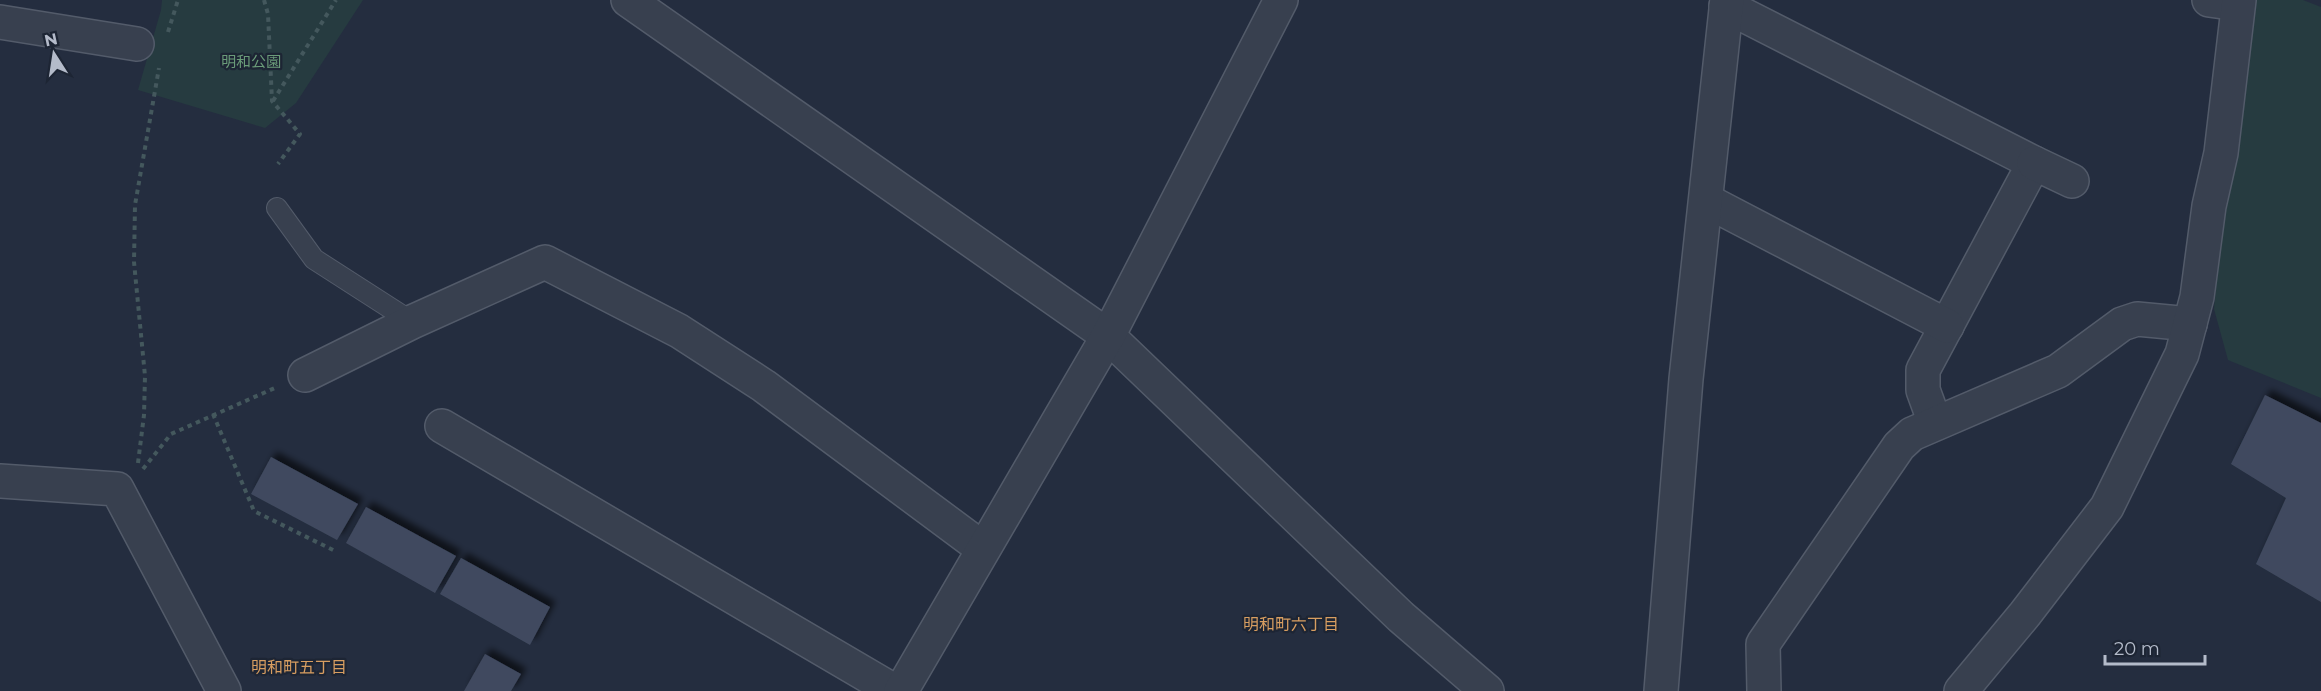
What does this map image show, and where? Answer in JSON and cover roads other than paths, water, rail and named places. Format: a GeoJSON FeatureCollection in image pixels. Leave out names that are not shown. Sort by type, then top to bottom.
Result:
{"type":"FeatureCollection","features":[{"type":"Feature","properties":{"kind":"street"},"geometry":{"type":"LineString","coordinates":[[628,0],[1108,336],[1401,617],[1487,691]]}},
{"type":"Feature","properties":{"kind":"street"},"geometry":{"type":"LineString","coordinates":[[901,691],[982,548],[1108,336],[1281,0]]}},
{"type":"Feature","properties":{"kind":"street"},"geometry":{"type":"LineString","coordinates":[[1961,691],[2025,614],[2107,507],[2182,354],[2197,297],[2209,206],[2221,153],[2229,1]]}},
{"type":"Feature","properties":{"kind":"street"},"geometry":{"type":"LineString","coordinates":[[1661,691],[1686,379],[1727,3],[2072,181]]}},
{"type":"Feature","properties":{"kind":"street"},"geometry":{"type":"LineString","coordinates":[[0,22],[155,46]]}},
{"type":"Feature","properties":{"kind":"street"},"geometry":{"type":"LineString","coordinates":[[1935,423],[1923,390],[1923,370],[2034,163]]}},
{"type":"Feature","properties":{"kind":"street"},"geometry":{"type":"LineString","coordinates":[[1707,201],[1947,326]]}},
{"type":"Feature","properties":{"kind":"street"},"geometry":{"type":"LineString","coordinates":[[305,375],[412,322],[545,261],[679,331],[764,386],[982,548]]}},
{"type":"Feature","properties":{"kind":"street"},"geometry":{"type":"LineString","coordinates":[[1764,691],[1763,644],[1899,446],[1912,434],[2058,371],[2122,324],[2138,319],[2190,324]]}},
{"type":"Feature","properties":{"kind":"street"},"geometry":{"type":"LineString","coordinates":[[442,426],[894,691]]}},
{"type":"Feature","properties":{"kind":"street"},"geometry":{"type":"LineString","coordinates":[[0,481],[127,483],[224,691]]}},
{"type":"Feature","properties":{"kind":"lane"},"geometry":{"type":"LineString","coordinates":[[277,208],[314,259],[412,322]]}},
{"type":"Feature","properties":{"kind":"district","name":"明和町六丁目"},"geometry":{"type":"Point","coordinates":[1291,624]}},
{"type":"Feature","properties":{"kind":"district","name":"明和町五丁目"},"geometry":{"type":"Point","coordinates":[299,667]}},
{"type":"Feature","properties":{"kind":"park label","name":"明和公園"},"geometry":{"type":"Point","coordinates":[251,61]}}]}
